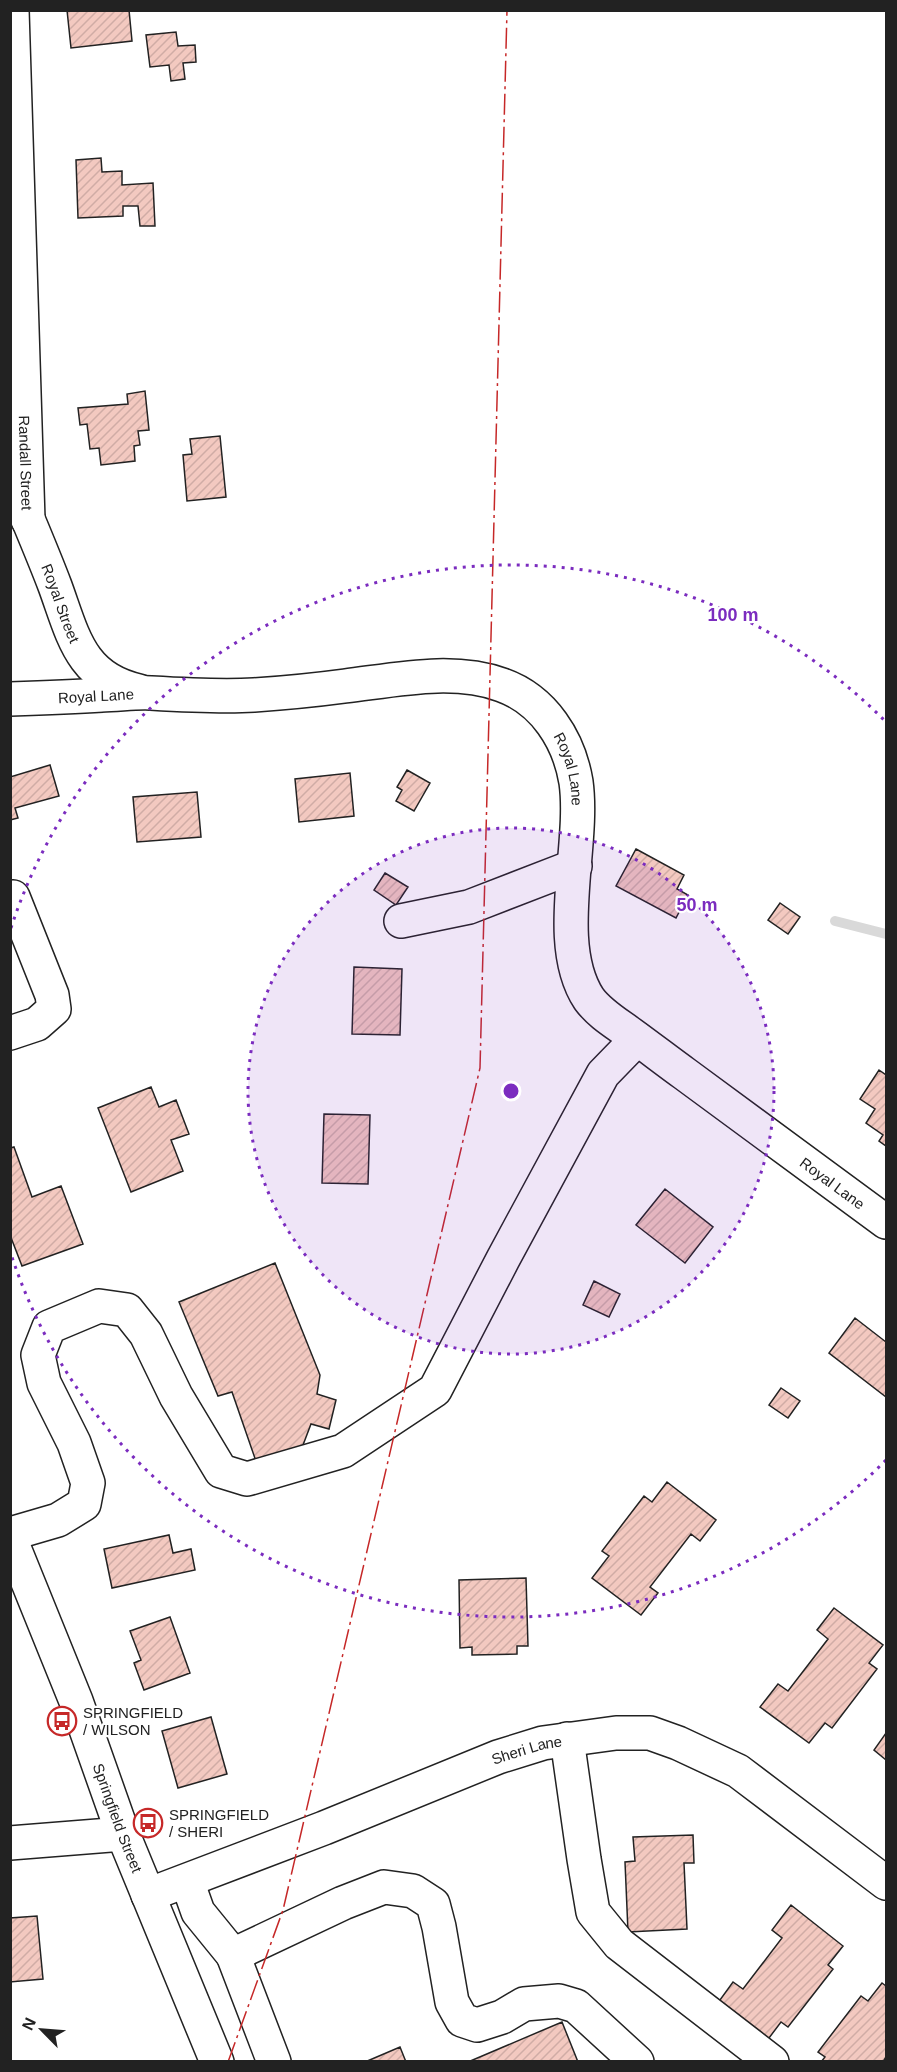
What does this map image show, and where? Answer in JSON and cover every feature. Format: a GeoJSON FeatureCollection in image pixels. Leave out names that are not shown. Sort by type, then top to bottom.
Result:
{"type":"FeatureCollection","features":[{"type":"Feature","properties":{"kind":"street","name":"Randall Street"},"geometry":{"type":"LineString","coordinates":[[12,29],[28,520]]}},
{"type":"Feature","properties":{"kind":"street","name":"Royal Street"},"geometry":{"type":"LineString","coordinates":[[10,476],[56,588],[70,633],[81,653],[97,672],[107,679],[120,686],[150,693]]}},
{"type":"Feature","properties":{"kind":"street","name":"Royal Lane"},"geometry":{"type":"LineString","coordinates":[[10,699],[150,693],[189,696],[253,695],[420,677],[491,681],[528,699],[554,726],[567,751],[576,782],[578,818],[572,939],[575,962],[584,989],[591,1001],[602,1013],[886,1222]]}},
{"type":"Feature","properties":{"kind":"street"},"geometry":{"type":"LineString","coordinates":[[401,921],[469,907],[575,866]]}},
{"type":"Feature","properties":{"kind":"street"},"geometry":{"type":"LineString","coordinates":[[10,1033],[37,1024],[54,1009],[52,995],[13,897]]}},
{"type":"Feature","properties":{"kind":"street"},"geometry":{"type":"LineString","coordinates":[[10,1536],[58,1520],[84,1504],[88,1482],[74,1443],[44,1383],[38,1355],[49,1327],[99,1306],[127,1310],[146,1334],[176,1396],[221,1471],[247,1479],[343,1451],[435,1390],[603,1074],[637,1039]]}},
{"type":"Feature","properties":{"kind":"street","name":"Springfield Street"},"geometry":{"type":"LineString","coordinates":[[10,1536],[76,1701],[123,1834],[217,2061]]}},
{"type":"Feature","properties":{"kind":"street","name":"Sheri Lane"},"geometry":{"type":"LineString","coordinates":[[148,1895],[324,1828],[498,1757],[543,1743],[616,1733],[650,1733],[738,1771],[886,1883]]}},
{"type":"Feature","properties":{"kind":"street"},"geometry":{"type":"LineString","coordinates":[[567,1739],[593,1912],[619,1944],[772,2061]]}},
{"type":"Feature","properties":{"kind":"street"},"geometry":{"type":"LineString","coordinates":[[10,1843],[123,1834]]}},
{"type":"Feature","properties":{"kind":"street"},"geometry":{"type":"LineString","coordinates":[[187,1881],[198,1912],[233,1955],[274,2061]]}},
{"type":"Feature","properties":{"kind":"street"},"geometry":{"type":"LineString","coordinates":[[233,1955],[343,1903],[384,1887],[413,1891],[433,1904],[452,2002],[462,2019],[477,2025],[502,2017],[524,2004],[559,2001],[576,2006],[637,2061]]}},
{"type":"Feature","properties":{"kind":"building"},"geometry":{"type":"Polygon","coordinates":[[[67,10],[129,10],[132,41],[71,48],[67,10]]]}},
{"type":"Feature","properties":{"kind":"building"},"geometry":{"type":"Polygon","coordinates":[[[176,32],[178,46],[195,45],[196,62],[183,63],[185,79],[171,81],[169,65],[150,67],[146,35],[176,32]]]}},
{"type":"Feature","properties":{"kind":"building"},"geometry":{"type":"Polygon","coordinates":[[[101,158],[102,172],[122,171],[122,185],[153,183],[155,226],[140,226],[138,206],[123,206],[123,216],[78,218],[76,160],[101,158]]]}},
{"type":"Feature","properties":{"kind":"building"},"geometry":{"type":"Polygon","coordinates":[[[145,391],[149,430],[138,431],[140,445],[134,446],[135,461],[101,465],[99,448],[90,449],[87,424],[80,425],[78,408],[128,404],[127,394],[145,391]]]}},
{"type":"Feature","properties":{"kind":"building"},"geometry":{"type":"Polygon","coordinates":[[[220,436],[226,497],[187,501],[183,455],[192,454],[190,439],[220,436]]]}},
{"type":"Feature","properties":{"kind":"building"},"geometry":{"type":"Polygon","coordinates":[[[50,765],[59,796],[15,808],[18,818],[10,820],[10,777],[50,765]]]}},
{"type":"Feature","properties":{"kind":"building"},"geometry":{"type":"Polygon","coordinates":[[[407,770],[430,783],[414,811],[396,801],[402,790],[397,787],[407,770]]]}},
{"type":"Feature","properties":{"kind":"building"},"geometry":{"type":"Polygon","coordinates":[[[350,773],[354,816],[299,822],[295,779],[350,773]]]}},
{"type":"Feature","properties":{"kind":"building"},"geometry":{"type":"Polygon","coordinates":[[[197,792],[201,837],[137,842],[133,797],[197,792]]]}},
{"type":"Feature","properties":{"kind":"building"},"geometry":{"type":"Polygon","coordinates":[[[636,849],[684,875],[677,889],[688,895],[676,918],[616,886],[636,849]]]}},
{"type":"Feature","properties":{"kind":"building"},"geometry":{"type":"Polygon","coordinates":[[[385,873],[408,887],[396,905],[374,890],[385,873]]]}},
{"type":"Feature","properties":{"kind":"building"},"geometry":{"type":"Polygon","coordinates":[[[780,903],[800,917],[788,934],[768,920],[780,903]]]}},
{"type":"Feature","properties":{"kind":"building"},"geometry":{"type":"Polygon","coordinates":[[[354,967],[402,969],[400,1035],[352,1034],[354,967]]]}},
{"type":"Feature","properties":{"kind":"building"},"geometry":{"type":"Polygon","coordinates":[[[879,1070],[886,1075],[886,1146],[879,1141],[883,1135],[866,1123],[875,1109],[860,1099],[879,1070]]]}},
{"type":"Feature","properties":{"kind":"building"},"geometry":{"type":"Polygon","coordinates":[[[151,1087],[159,1107],[176,1100],[189,1134],[171,1140],[183,1171],[131,1192],[98,1108],[151,1087]]]}},
{"type":"Feature","properties":{"kind":"building"},"geometry":{"type":"Polygon","coordinates":[[[324,1114],[370,1115],[368,1184],[322,1183],[324,1114]]]}},
{"type":"Feature","properties":{"kind":"building"},"geometry":{"type":"Polygon","coordinates":[[[14,1147],[32,1197],[61,1186],[83,1244],[22,1266],[10,1235],[10,1148],[14,1147]]]}},
{"type":"Feature","properties":{"kind":"building"},"geometry":{"type":"Polygon","coordinates":[[[665,1189],[713,1227],[685,1263],[636,1225],[665,1189]]]}},
{"type":"Feature","properties":{"kind":"building"},"geometry":{"type":"Polygon","coordinates":[[[275,1263],[320,1375],[317,1394],[336,1400],[329,1429],[311,1424],[300,1453],[258,1467],[232,1392],[218,1396],[179,1302],[275,1263]]]}},
{"type":"Feature","properties":{"kind":"building"},"geometry":{"type":"Polygon","coordinates":[[[594,1281],[620,1294],[609,1317],[583,1305],[594,1281]]]}},
{"type":"Feature","properties":{"kind":"building"},"geometry":{"type":"Polygon","coordinates":[[[855,1318],[886,1342],[886,1397],[829,1353],[855,1318]]]}},
{"type":"Feature","properties":{"kind":"building"},"geometry":{"type":"Polygon","coordinates":[[[781,1388],[800,1401],[788,1418],[769,1405],[781,1388]]]}},
{"type":"Feature","properties":{"kind":"building"},"geometry":{"type":"Polygon","coordinates":[[[667,1482],[716,1520],[700,1541],[691,1534],[650,1587],[658,1593],[641,1615],[592,1578],[609,1556],[602,1551],[644,1496],[652,1502],[667,1482]]]}},
{"type":"Feature","properties":{"kind":"building"},"geometry":{"type":"Polygon","coordinates":[[[169,1535],[173,1553],[191,1549],[195,1570],[112,1588],[104,1549],[169,1535]]]}},
{"type":"Feature","properties":{"kind":"building"},"geometry":{"type":"Polygon","coordinates":[[[526,1578],[528,1646],[517,1646],[517,1654],[472,1655],[472,1647],[460,1648],[459,1580],[526,1578]]]}},
{"type":"Feature","properties":{"kind":"building"},"geometry":{"type":"Polygon","coordinates":[[[834,1608],[883,1645],[869,1663],[877,1669],[832,1728],[825,1723],[809,1743],[760,1707],[778,1684],[788,1691],[828,1639],[817,1630],[834,1608]]]}},
{"type":"Feature","properties":{"kind":"building"},"geometry":{"type":"Polygon","coordinates":[[[170,1617],[190,1673],[144,1690],[134,1663],[141,1660],[130,1631],[170,1617]]]}},
{"type":"Feature","properties":{"kind":"building"},"geometry":{"type":"Polygon","coordinates":[[[211,1717],[227,1774],[178,1788],[162,1731],[211,1717]]]}},
{"type":"Feature","properties":{"kind":"building"},"geometry":{"type":"Polygon","coordinates":[[[886,1733],[886,1760],[874,1750],[886,1733]]]}},
{"type":"Feature","properties":{"kind":"building"},"geometry":{"type":"Polygon","coordinates":[[[693,1835],[694,1863],[684,1863],[687,1929],[628,1932],[625,1862],[635,1861],[633,1837],[693,1835]]]}},
{"type":"Feature","properties":{"kind":"building"},"geometry":{"type":"Polygon","coordinates":[[[791,1905],[843,1946],[828,1965],[833,1969],[788,2027],[781,2022],[766,2042],[717,2004],[733,1982],[743,1989],[782,1938],[772,1930],[791,1905]]]}},
{"type":"Feature","properties":{"kind":"building"},"geometry":{"type":"Polygon","coordinates":[[[37,1916],[43,1979],[10,1982],[10,1918],[37,1916]]]}},
{"type":"Feature","properties":{"kind":"building"},"geometry":{"type":"Polygon","coordinates":[[[882,1983],[886,1986],[886,2057],[883,2062],[821,2062],[825,2057],[818,2052],[861,1996],[868,2001],[882,1983]]]}},
{"type":"Feature","properties":{"kind":"building"},"geometry":{"type":"Polygon","coordinates":[[[562,2022],[578,2062],[468,2062],[562,2022]]]}},
{"type":"Feature","properties":{"kind":"building"},"geometry":{"type":"Polygon","coordinates":[[[400,2047],[406,2062],[365,2062],[400,2047]]]}},
{"type":"Feature","properties":{"kind":"waterway"},"geometry":{"type":"LineString","coordinates":[[835,921],[886,934]]}},
{"type":"Feature","properties":{"kind":"power"},"geometry":{"type":"LineString","coordinates":[[228,2062],[283,1910],[480,1068],[507,10]]}},
{"type":"Feature","properties":{"kind":"place","name":"SPRINGFIELD / WILSON"},"geometry":{"type":"Point","coordinates":[62,1721]}},
{"type":"Feature","properties":{"kind":"place","name":"SPRINGFIELD / SHERI"},"geometry":{"type":"Point","coordinates":[148,1823]}}]}
